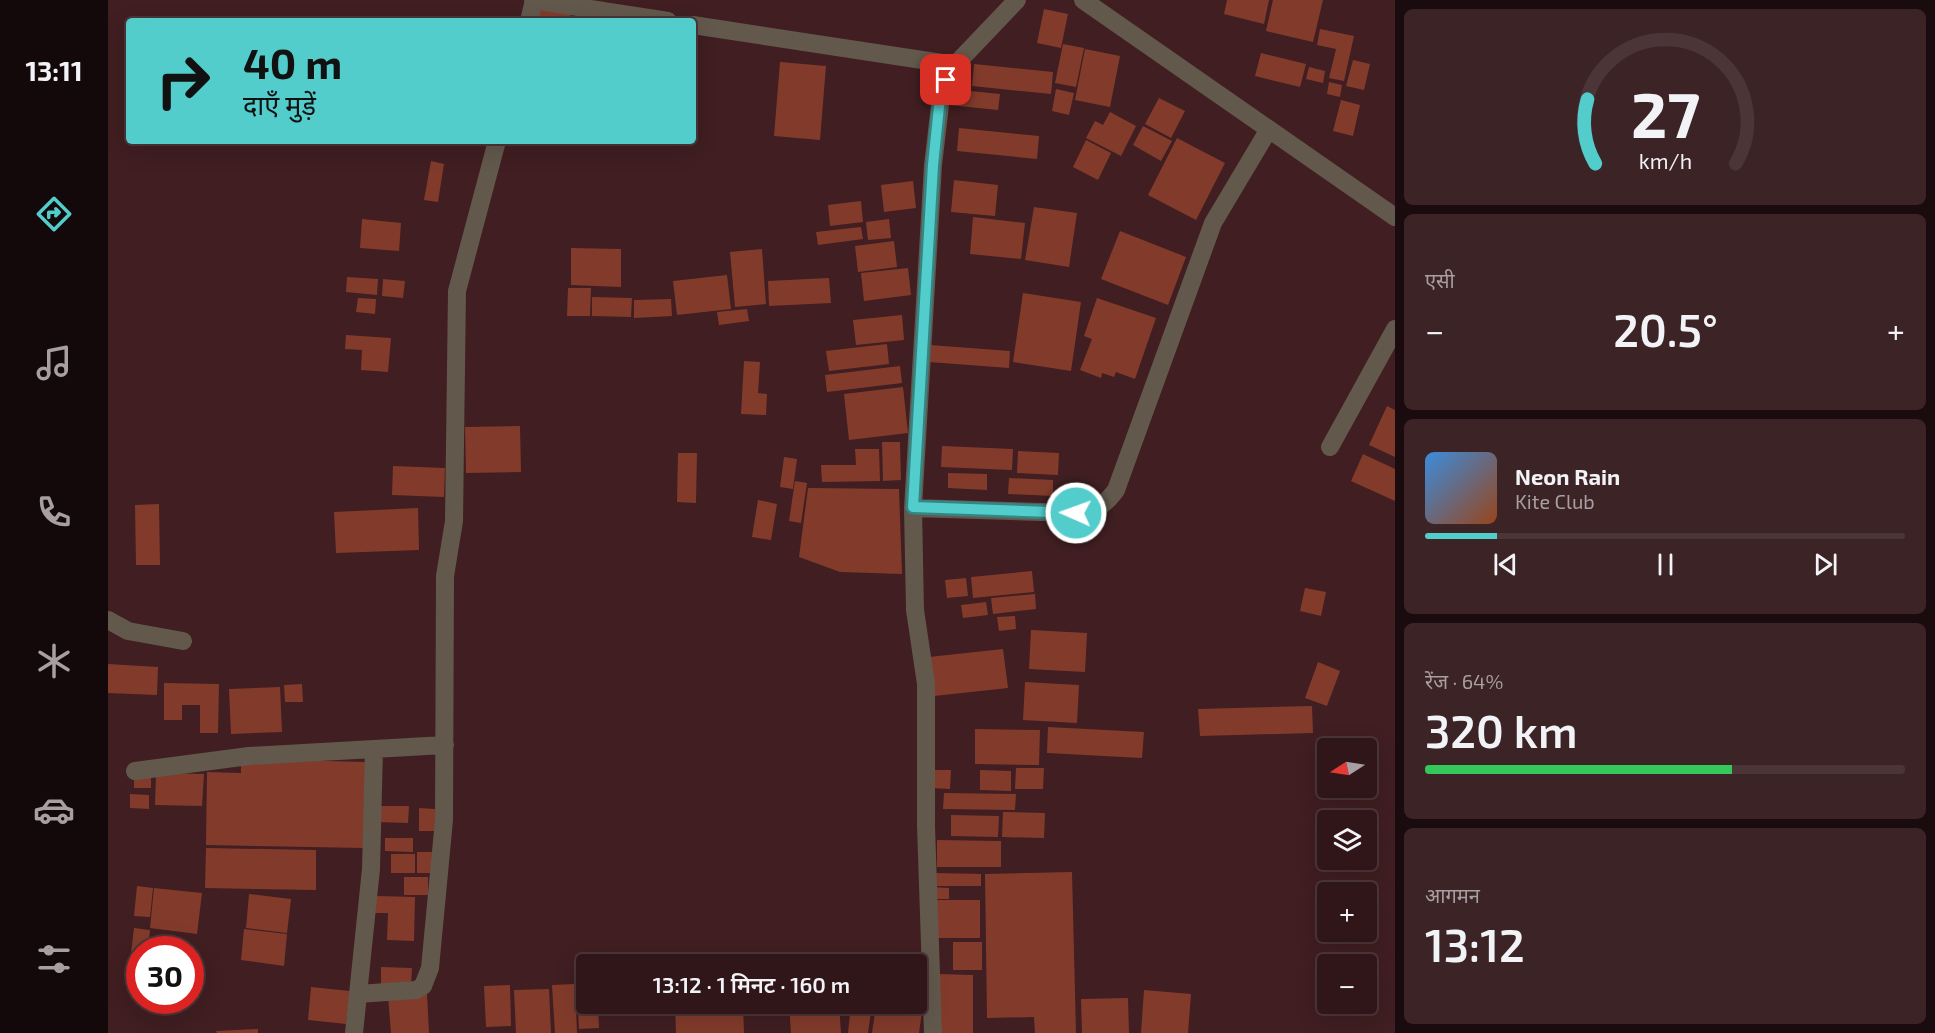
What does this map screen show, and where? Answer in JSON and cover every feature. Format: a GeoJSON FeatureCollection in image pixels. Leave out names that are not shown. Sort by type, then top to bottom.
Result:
{"type":"FeatureCollection","features":[{"type":"Feature","properties":{"kind":"street"},"geometry":{"type":"LineString","coordinates":[[530,18],[534,0],[650,18]]}},
{"type":"Feature","properties":{"kind":"street"},"geometry":{"type":"LineString","coordinates":[[933,1033],[926,826],[926,684],[915,610],[913,507],[933,165],[940,97],[955,65],[1017,0]]}},
{"type":"Feature","properties":{"kind":"street"},"geometry":{"type":"LineString","coordinates":[[1083,0],[1395,217]]}},
{"type":"Feature","properties":{"kind":"street"},"geometry":{"type":"LineString","coordinates":[[696,25],[955,65]]}},
{"type":"Feature","properties":{"kind":"street"},"geometry":{"type":"LineString","coordinates":[[913,507],[1076,513],[1094,512],[1106,504],[1116,490],[1213,223],[1269,129]]}},
{"type":"Feature","properties":{"kind":"street"},"geometry":{"type":"LineString","coordinates":[[358,994],[416,990],[427,979],[444,820],[445,576],[454,521],[457,291],[496,144]]}},
{"type":"Feature","properties":{"kind":"street"},"geometry":{"type":"LineString","coordinates":[[1330,447],[1395,329]]}},
{"type":"Feature","properties":{"kind":"street"},"geometry":{"type":"LineString","coordinates":[[108,620],[128,631],[183,641]]}},
{"type":"Feature","properties":{"kind":"street"},"geometry":{"type":"LineString","coordinates":[[135,771],[249,756],[445,745]]}},
{"type":"Feature","properties":{"kind":"street"},"geometry":{"type":"LineString","coordinates":[[354,1033],[371,869],[374,749]]}},
{"type":"Feature","properties":{"kind":"building"},"geometry":{"type":"Polygon","coordinates":[[[1227,0],[1269,0],[1264,24],[1224,14],[1227,0]]]}},
{"type":"Feature","properties":{"kind":"building"},"geometry":{"type":"Polygon","coordinates":[[[1273,0],[1323,0],[1313,42],[1266,31],[1273,0]]]}},
{"type":"Feature","properties":{"kind":"building"},"geometry":{"type":"Polygon","coordinates":[[[535,9],[571,13],[570,18],[534,18],[535,9]]]}},
{"type":"Feature","properties":{"kind":"building"},"geometry":{"type":"Polygon","coordinates":[[[1044,9],[1068,14],[1061,48],[1037,43],[1044,9]]]}},
{"type":"Feature","properties":{"kind":"building"},"geometry":{"type":"Polygon","coordinates":[[[1320,29],[1354,36],[1344,81],[1329,78],[1336,49],[1317,45],[1320,29]]]}},
{"type":"Feature","properties":{"kind":"building"},"geometry":{"type":"Polygon","coordinates":[[[1063,44],[1084,48],[1076,87],[1055,83],[1063,44]]]}},
{"type":"Feature","properties":{"kind":"building"},"geometry":{"type":"Polygon","coordinates":[[[1085,49],[1120,56],[1110,107],[1075,100],[1085,49]]]}},
{"type":"Feature","properties":{"kind":"building"},"geometry":{"type":"Polygon","coordinates":[[[1261,53],[1306,64],[1300,87],[1255,76],[1261,53]]]}},
{"type":"Feature","properties":{"kind":"building"},"geometry":{"type":"Polygon","coordinates":[[[1353,60],[1370,64],[1364,90],[1346,86],[1353,60]]]}},
{"type":"Feature","properties":{"kind":"building"},"geometry":{"type":"Polygon","coordinates":[[[780,62],[826,66],[820,140],[774,136],[780,62]]]}},
{"type":"Feature","properties":{"kind":"building"},"geometry":{"type":"Polygon","coordinates":[[[974,64],[1053,72],[1051,94],[972,86],[974,64]]]}},
{"type":"Feature","properties":{"kind":"building"},"geometry":{"type":"Polygon","coordinates":[[[957,66],[971,67],[969,88],[955,86],[957,66]]]}},
{"type":"Feature","properties":{"kind":"building"},"geometry":{"type":"Polygon","coordinates":[[[1309,67],[1325,71],[1323,83],[1306,79],[1309,67]]]}},
{"type":"Feature","properties":{"kind":"building"},"geometry":{"type":"Polygon","coordinates":[[[1329,82],[1342,85],[1340,97],[1327,94],[1329,82]]]}},
{"type":"Feature","properties":{"kind":"building"},"geometry":{"type":"Polygon","coordinates":[[[950,89],[1000,94],[998,110],[948,105],[950,89]]]}},
{"type":"Feature","properties":{"kind":"building"},"geometry":{"type":"Polygon","coordinates":[[[1056,89],[1074,93],[1069,115],[1052,111],[1056,89]]]}},
{"type":"Feature","properties":{"kind":"building"},"geometry":{"type":"Polygon","coordinates":[[[1159,98],[1185,111],[1171,138],[1145,124],[1159,98]]]}},
{"type":"Feature","properties":{"kind":"building"},"geometry":{"type":"Polygon","coordinates":[[[1341,100],[1360,105],[1353,136],[1333,131],[1341,100]]]}},
{"type":"Feature","properties":{"kind":"building"},"geometry":{"type":"Polygon","coordinates":[[[1110,112],[1136,126],[1121,156],[1086,138],[1095,121],[1103,125],[1110,112]]]}},
{"type":"Feature","properties":{"kind":"building"},"geometry":{"type":"Polygon","coordinates":[[[1143,126],[1172,141],[1161,161],[1133,145],[1143,126]]]}},
{"type":"Feature","properties":{"kind":"building"},"geometry":{"type":"Polygon","coordinates":[[[959,128],[1039,136],[1037,159],[957,151],[959,128]]]}},
{"type":"Feature","properties":{"kind":"building"},"geometry":{"type":"Polygon","coordinates":[[[1177,138],[1225,163],[1196,220],[1148,195],[1177,138]]]}},
{"type":"Feature","properties":{"kind":"building"},"geometry":{"type":"Polygon","coordinates":[[[1086,140],[1111,153],[1098,180],[1073,167],[1086,140]]]}},
{"type":"Feature","properties":{"kind":"building"},"geometry":{"type":"Polygon","coordinates":[[[431,161],[444,164],[438,202],[424,200],[431,161]]]}},
{"type":"Feature","properties":{"kind":"building"},"geometry":{"type":"Polygon","coordinates":[[[954,180],[998,185],[995,216],[951,212],[954,180]]]}},
{"type":"Feature","properties":{"kind":"building"},"geometry":{"type":"Polygon","coordinates":[[[913,181],[916,208],[884,212],[881,185],[913,181]]]}},
{"type":"Feature","properties":{"kind":"building"},"geometry":{"type":"Polygon","coordinates":[[[861,201],[863,222],[830,226],[828,205],[861,201]]]}},
{"type":"Feature","properties":{"kind":"building"},"geometry":{"type":"Polygon","coordinates":[[[1034,207],[1077,213],[1069,267],[1025,260],[1034,207]]]}},
{"type":"Feature","properties":{"kind":"building"},"geometry":{"type":"Polygon","coordinates":[[[973,217],[1025,223],[1021,259],[970,254],[973,217]]]}},
{"type":"Feature","properties":{"kind":"building"},"geometry":{"type":"Polygon","coordinates":[[[362,219],[401,223],[399,251],[360,248],[362,219]]]}},
{"type":"Feature","properties":{"kind":"building"},"geometry":{"type":"Polygon","coordinates":[[[889,219],[891,238],[868,240],[866,222],[889,219]]]}},
{"type":"Feature","properties":{"kind":"building"},"geometry":{"type":"Polygon","coordinates":[[[861,227],[863,239],[818,245],[816,232],[861,227]]]}},
{"type":"Feature","properties":{"kind":"building"},"geometry":{"type":"Polygon","coordinates":[[[1120,231],[1186,257],[1168,305],[1101,279],[1120,231]]]}},
{"type":"Feature","properties":{"kind":"building"},"geometry":{"type":"Polygon","coordinates":[[[894,241],[897,267],[858,272],[855,246],[894,241]]]}},
{"type":"Feature","properties":{"kind":"building"},"geometry":{"type":"Polygon","coordinates":[[[571,248],[621,249],[621,287],[571,285],[571,248]]]}},
{"type":"Feature","properties":{"kind":"building"},"geometry":{"type":"Polygon","coordinates":[[[762,249],[766,304],[735,307],[730,252],[762,249]]]}},
{"type":"Feature","properties":{"kind":"building"},"geometry":{"type":"Polygon","coordinates":[[[908,268],[911,295],[864,301],[861,273],[908,268]]]}},
{"type":"Feature","properties":{"kind":"building"},"geometry":{"type":"Polygon","coordinates":[[[727,275],[731,309],[677,315],[673,281],[727,275]]]}},
{"type":"Feature","properties":{"kind":"building"},"geometry":{"type":"Polygon","coordinates":[[[347,277],[378,279],[377,295],[346,292],[347,277]]]}},
{"type":"Feature","properties":{"kind":"building"},"geometry":{"type":"Polygon","coordinates":[[[829,278],[831,303],[769,306],[768,281],[829,278]]]}},
{"type":"Feature","properties":{"kind":"building"},"geometry":{"type":"Polygon","coordinates":[[[383,279],[405,281],[403,298],[382,296],[383,279]]]}},
{"type":"Feature","properties":{"kind":"building"},"geometry":{"type":"Polygon","coordinates":[[[568,288],[591,288],[590,316],[567,316],[568,288]]]}},
{"type":"Feature","properties":{"kind":"building"},"geometry":{"type":"Polygon","coordinates":[[[1023,293],[1081,302],[1071,371],[1013,362],[1023,293]]]}},
{"type":"Feature","properties":{"kind":"building"},"geometry":{"type":"Polygon","coordinates":[[[592,297],[632,298],[631,317],[592,316],[592,297]]]}},
{"type":"Feature","properties":{"kind":"building"},"geometry":{"type":"Polygon","coordinates":[[[358,298],[376,299],[375,314],[356,312],[358,298]]]}},
{"type":"Feature","properties":{"kind":"building"},"geometry":{"type":"Polygon","coordinates":[[[1097,298],[1156,318],[1135,379],[1116,372],[1114,377],[1102,373],[1101,378],[1080,370],[1092,339],[1084,336],[1097,298]]]}},
{"type":"Feature","properties":{"kind":"building"},"geometry":{"type":"Polygon","coordinates":[[[671,299],[672,316],[634,318],[634,300],[671,299]]]}},
{"type":"Feature","properties":{"kind":"building"},"geometry":{"type":"Polygon","coordinates":[[[747,309],[749,321],[719,325],[717,312],[747,309]]]}},
{"type":"Feature","properties":{"kind":"building"},"geometry":{"type":"Polygon","coordinates":[[[902,315],[904,340],[856,345],[853,320],[902,315]]]}},
{"type":"Feature","properties":{"kind":"building"},"geometry":{"type":"Polygon","coordinates":[[[346,335],[391,338],[388,372],[361,370],[362,350],[345,349],[346,335]]]}},
{"type":"Feature","properties":{"kind":"building"},"geometry":{"type":"Polygon","coordinates":[[[887,344],[889,364],[829,371],[826,351],[887,344]]]}},
{"type":"Feature","properties":{"kind":"building"},"geometry":{"type":"Polygon","coordinates":[[[930,345],[1010,351],[1009,368],[929,362],[930,345]]]}},
{"type":"Feature","properties":{"kind":"building"},"geometry":{"type":"Polygon","coordinates":[[[744,361],[760,362],[758,393],[767,394],[766,415],[741,414],[744,361]]]}},
{"type":"Feature","properties":{"kind":"building"},"geometry":{"type":"Polygon","coordinates":[[[900,366],[902,383],[827,392],[825,375],[900,366]]]}},
{"type":"Feature","properties":{"kind":"building"},"geometry":{"type":"Polygon","coordinates":[[[903,387],[908,433],[849,440],[844,394],[903,387]]]}},
{"type":"Feature","properties":{"kind":"building"},"geometry":{"type":"Polygon","coordinates":[[[1387,406],[1395,410],[1395,457],[1369,445],[1387,406]]]}},
{"type":"Feature","properties":{"kind":"building"},"geometry":{"type":"Polygon","coordinates":[[[520,426],[521,472],[466,473],[465,427],[520,426]]]}},
{"type":"Feature","properties":{"kind":"building"},"geometry":{"type":"Polygon","coordinates":[[[882,442],[900,442],[901,480],[883,481],[882,442]]]}},
{"type":"Feature","properties":{"kind":"building"},"geometry":{"type":"Polygon","coordinates":[[[942,446],[1013,449],[1012,470],[941,467],[942,446]]]}},
{"type":"Feature","properties":{"kind":"building"},"geometry":{"type":"Polygon","coordinates":[[[855,449],[879,449],[880,481],[822,482],[821,465],[856,465],[855,449]]]}},
{"type":"Feature","properties":{"kind":"building"},"geometry":{"type":"Polygon","coordinates":[[[1018,451],[1059,453],[1058,475],[1017,473],[1018,451]]]}},
{"type":"Feature","properties":{"kind":"building"},"geometry":{"type":"Polygon","coordinates":[[[678,453],[697,453],[696,503],[677,502],[678,453]]]}},
{"type":"Feature","properties":{"kind":"building"},"geometry":{"type":"Polygon","coordinates":[[[1363,454],[1395,469],[1395,501],[1351,481],[1363,454]]]}},
{"type":"Feature","properties":{"kind":"building"},"geometry":{"type":"Polygon","coordinates":[[[784,457],[797,459],[793,489],[780,487],[784,457]]]}},
{"type":"Feature","properties":{"kind":"building"},"geometry":{"type":"Polygon","coordinates":[[[393,466],[445,468],[444,497],[392,495],[393,466]]]}},
{"type":"Feature","properties":{"kind":"building"},"geometry":{"type":"Polygon","coordinates":[[[948,473],[987,474],[987,490],[948,488],[948,473]]]}},
{"type":"Feature","properties":{"kind":"building"},"geometry":{"type":"Polygon","coordinates":[[[1009,478],[1053,480],[1053,496],[1008,494],[1009,478]]]}},
{"type":"Feature","properties":{"kind":"building"},"geometry":{"type":"Polygon","coordinates":[[[795,481],[807,483],[801,523],[789,521],[795,481]]]}},
{"type":"Feature","properties":{"kind":"building"},"geometry":{"type":"Polygon","coordinates":[[[808,488],[899,489],[902,574],[840,572],[799,557],[808,488]]]}},
{"type":"Feature","properties":{"kind":"building"},"geometry":{"type":"Polygon","coordinates":[[[758,500],[777,504],[771,540],[752,537],[758,500]]]}},
{"type":"Feature","properties":{"kind":"building"},"geometry":{"type":"Polygon","coordinates":[[[159,504],[160,565],[136,565],[135,505],[159,504]]]}},
{"type":"Feature","properties":{"kind":"building"},"geometry":{"type":"Polygon","coordinates":[[[418,508],[419,550],[336,553],[334,512],[418,508]]]}},
{"type":"Feature","properties":{"kind":"building"},"geometry":{"type":"Polygon","coordinates":[[[1032,571],[1034,592],[973,598],[971,577],[1032,571]]]}},
{"type":"Feature","properties":{"kind":"building"},"geometry":{"type":"Polygon","coordinates":[[[966,578],[968,596],[947,598],[945,580],[966,578]]]}},
{"type":"Feature","properties":{"kind":"building"},"geometry":{"type":"Polygon","coordinates":[[[1305,588],[1326,592],[1321,616],[1300,611],[1305,588]]]}},
{"type":"Feature","properties":{"kind":"building"},"geometry":{"type":"Polygon","coordinates":[[[1035,594],[1036,609],[993,614],[991,598],[1035,594]]]}},
{"type":"Feature","properties":{"kind":"building"},"geometry":{"type":"Polygon","coordinates":[[[986,602],[988,615],[963,618],[961,605],[986,602]]]}},
{"type":"Feature","properties":{"kind":"building"},"geometry":{"type":"Polygon","coordinates":[[[1015,616],[1016,629],[999,631],[997,617],[1015,616]]]}},
{"type":"Feature","properties":{"kind":"building"},"geometry":{"type":"Polygon","coordinates":[[[1031,630],[1087,633],[1085,672],[1029,669],[1031,630]]]}},
{"type":"Feature","properties":{"kind":"building"},"geometry":{"type":"Polygon","coordinates":[[[1003,649],[1008,688],[934,696],[929,657],[1003,649]]]}},
{"type":"Feature","properties":{"kind":"building"},"geometry":{"type":"Polygon","coordinates":[[[1318,662],[1340,671],[1327,706],[1305,698],[1318,662]]]}},
{"type":"Feature","properties":{"kind":"building"},"geometry":{"type":"Polygon","coordinates":[[[108,664],[158,667],[157,695],[108,693],[108,664]]]}},
{"type":"Feature","properties":{"kind":"building"},"geometry":{"type":"Polygon","coordinates":[[[1025,682],[1079,685],[1077,723],[1023,720],[1025,682]]]}},
{"type":"Feature","properties":{"kind":"building"},"geometry":{"type":"Polygon","coordinates":[[[164,683],[219,684],[218,733],[200,733],[200,705],[182,705],[182,720],[164,720],[164,683]]]}},
{"type":"Feature","properties":{"kind":"building"},"geometry":{"type":"Polygon","coordinates":[[[302,684],[303,702],[285,702],[284,685],[302,684]]]}},
{"type":"Feature","properties":{"kind":"building"},"geometry":{"type":"Polygon","coordinates":[[[280,687],[282,732],[231,734],[229,689],[280,687]]]}},
{"type":"Feature","properties":{"kind":"building"},"geometry":{"type":"Polygon","coordinates":[[[1312,706],[1313,733],[1200,736],[1198,709],[1312,706]]]}},
{"type":"Feature","properties":{"kind":"building"},"geometry":{"type":"Polygon","coordinates":[[[1048,727],[1144,732],[1142,758],[1047,753],[1048,727]]]}},
{"type":"Feature","properties":{"kind":"building"},"geometry":{"type":"Polygon","coordinates":[[[975,729],[1040,730],[1039,765],[975,764],[975,729]]]}},
{"type":"Feature","properties":{"kind":"building"},"geometry":{"type":"Polygon","coordinates":[[[241,759],[367,762],[365,848],[206,845],[207,772],[241,773],[241,759]]]}},
{"type":"Feature","properties":{"kind":"building"},"geometry":{"type":"Polygon","coordinates":[[[1016,768],[1044,768],[1043,789],[1015,789],[1016,768]]]}},
{"type":"Feature","properties":{"kind":"building"},"geometry":{"type":"Polygon","coordinates":[[[931,770],[951,770],[950,789],[931,788],[931,770]]]}},
{"type":"Feature","properties":{"kind":"building"},"geometry":{"type":"Polygon","coordinates":[[[980,770],[1011,771],[1011,791],[980,790],[980,770]]]}},
{"type":"Feature","properties":{"kind":"building"},"geometry":{"type":"Polygon","coordinates":[[[156,773],[204,774],[202,806],[155,805],[156,773]]]}},
{"type":"Feature","properties":{"kind":"building"},"geometry":{"type":"Polygon","coordinates":[[[134,775],[151,776],[151,788],[134,788],[134,775]]]}},
{"type":"Feature","properties":{"kind":"building"},"geometry":{"type":"Polygon","coordinates":[[[944,793],[1016,794],[1015,810],[943,809],[944,793]]]}},
{"type":"Feature","properties":{"kind":"building"},"geometry":{"type":"Polygon","coordinates":[[[130,794],[149,795],[149,809],[130,808],[130,794]]]}},
{"type":"Feature","properties":{"kind":"building"},"geometry":{"type":"Polygon","coordinates":[[[377,806],[409,806],[408,823],[377,822],[377,806]]]}},
{"type":"Feature","properties":{"kind":"building"},"geometry":{"type":"Polygon","coordinates":[[[419,808],[435,809],[435,831],[419,831],[419,808]]]}},
{"type":"Feature","properties":{"kind":"building"},"geometry":{"type":"Polygon","coordinates":[[[1003,812],[1045,813],[1044,838],[1002,837],[1003,812]]]}},
{"type":"Feature","properties":{"kind":"building"},"geometry":{"type":"Polygon","coordinates":[[[951,815],[999,816],[998,837],[951,836],[951,815]]]}},
{"type":"Feature","properties":{"kind":"building"},"geometry":{"type":"Polygon","coordinates":[[[385,838],[413,838],[413,852],[385,851],[385,838]]]}},
{"type":"Feature","properties":{"kind":"building"},"geometry":{"type":"Polygon","coordinates":[[[937,840],[1001,841],[1001,867],[937,867],[937,840]]]}},
{"type":"Feature","properties":{"kind":"building"},"geometry":{"type":"Polygon","coordinates":[[[206,848],[316,850],[316,890],[205,888],[206,848]]]}},
{"type":"Feature","properties":{"kind":"building"},"geometry":{"type":"Polygon","coordinates":[[[417,852],[434,852],[434,873],[417,873],[417,852]]]}},
{"type":"Feature","properties":{"kind":"building"},"geometry":{"type":"Polygon","coordinates":[[[391,854],[415,854],[415,873],[391,873],[391,854]]]}},
{"type":"Feature","properties":{"kind":"building"},"geometry":{"type":"Polygon","coordinates":[[[1072,872],[1076,1033],[1035,1033],[1034,1017],[987,1018],[985,874],[1072,872]]]}},
{"type":"Feature","properties":{"kind":"building"},"geometry":{"type":"Polygon","coordinates":[[[935,873],[981,874],[981,886],[935,886],[935,873]]]}},
{"type":"Feature","properties":{"kind":"building"},"geometry":{"type":"Polygon","coordinates":[[[404,877],[428,877],[428,895],[404,895],[404,877]]]}},
{"type":"Feature","properties":{"kind":"building"},"geometry":{"type":"Polygon","coordinates":[[[137,886],[153,888],[150,917],[134,916],[137,886]]]}},
{"type":"Feature","properties":{"kind":"building"},"geometry":{"type":"Polygon","coordinates":[[[932,887],[949,888],[949,899],[932,899],[932,887]]]}},
{"type":"Feature","properties":{"kind":"building"},"geometry":{"type":"Polygon","coordinates":[[[154,888],[202,893],[197,934],[150,928],[154,888]]]}},
{"type":"Feature","properties":{"kind":"building"},"geometry":{"type":"Polygon","coordinates":[[[249,894],[291,899],[287,933],[246,928],[249,894]]]}},
{"type":"Feature","properties":{"kind":"building"},"geometry":{"type":"Polygon","coordinates":[[[376,896],[415,897],[414,941],[387,940],[388,913],[375,913],[376,896]]]}},
{"type":"Feature","properties":{"kind":"building"},"geometry":{"type":"Polygon","coordinates":[[[934,900],[980,900],[980,938],[933,938],[934,900]]]}},
{"type":"Feature","properties":{"kind":"building"},"geometry":{"type":"Polygon","coordinates":[[[134,928],[150,930],[149,936],[133,936],[134,928]]]}},
{"type":"Feature","properties":{"kind":"building"},"geometry":{"type":"Polygon","coordinates":[[[244,929],[287,934],[284,966],[241,960],[244,929]]]}},
{"type":"Feature","properties":{"kind":"building"},"geometry":{"type":"Polygon","coordinates":[[[953,942],[982,942],[982,970],[953,970],[953,942]]]}},
{"type":"Feature","properties":{"kind":"building"},"geometry":{"type":"Polygon","coordinates":[[[381,967],[412,968],[411,985],[381,984],[381,967]]]}},
{"type":"Feature","properties":{"kind":"building"},"geometry":{"type":"Polygon","coordinates":[[[938,974],[973,975],[973,1033],[937,1033],[938,974]]]}},
{"type":"Feature","properties":{"kind":"building"},"geometry":{"type":"Polygon","coordinates":[[[575,984],[577,1033],[555,1033],[552,985],[575,984]]]}},
{"type":"Feature","properties":{"kind":"building"},"geometry":{"type":"Polygon","coordinates":[[[510,985],[511,1026],[486,1027],[484,986],[510,985]]]}},
{"type":"Feature","properties":{"kind":"building"},"geometry":{"type":"Polygon","coordinates":[[[311,987],[350,991],[346,1024],[308,1020],[311,987]]]}},
{"type":"Feature","properties":{"kind":"building"},"geometry":{"type":"Polygon","coordinates":[[[549,989],[551,1033],[516,1033],[514,990],[549,989]]]}},
{"type":"Feature","properties":{"kind":"building"},"geometry":{"type":"Polygon","coordinates":[[[1144,990],[1191,994],[1188,1033],[1141,1033],[1144,990]]]}},
{"type":"Feature","properties":{"kind":"building"},"geometry":{"type":"Polygon","coordinates":[[[427,994],[429,1033],[391,1033],[388,996],[427,994]]]}},
{"type":"Feature","properties":{"kind":"building"},"geometry":{"type":"Polygon","coordinates":[[[1128,998],[1129,1033],[1082,1033],[1081,999],[1128,998]]]}},
{"type":"Feature","properties":{"kind":"building"},"geometry":{"type":"Polygon","coordinates":[[[578,1014],[598,1014],[599,1028],[579,1029],[578,1014]]]}},
{"type":"Feature","properties":{"kind":"building"},"geometry":{"type":"Polygon","coordinates":[[[675,1014],[743,1014],[744,1033],[676,1033],[675,1014]]]}},
{"type":"Feature","properties":{"kind":"building"},"geometry":{"type":"Polygon","coordinates":[[[790,1014],[840,1014],[841,1033],[791,1033],[790,1014]]]}},
{"type":"Feature","properties":{"kind":"building"},"geometry":{"type":"Polygon","coordinates":[[[850,1014],[871,1014],[868,1033],[848,1033],[850,1014]]]}},
{"type":"Feature","properties":{"kind":"building"},"geometry":{"type":"Polygon","coordinates":[[[875,1014],[922,1014],[919,1033],[872,1033],[875,1014]]]}},
{"type":"Feature","properties":{"kind":"building"},"geometry":{"type":"Polygon","coordinates":[[[258,1029],[258,1033],[217,1033],[216,1031],[258,1029]]]}},
{"type":"Feature","properties":{"kind":"route"},"geometry":{"type":"LineString","coordinates":[[946,80],[940,97],[933,165],[913,507],[1076,513]]}}]}
